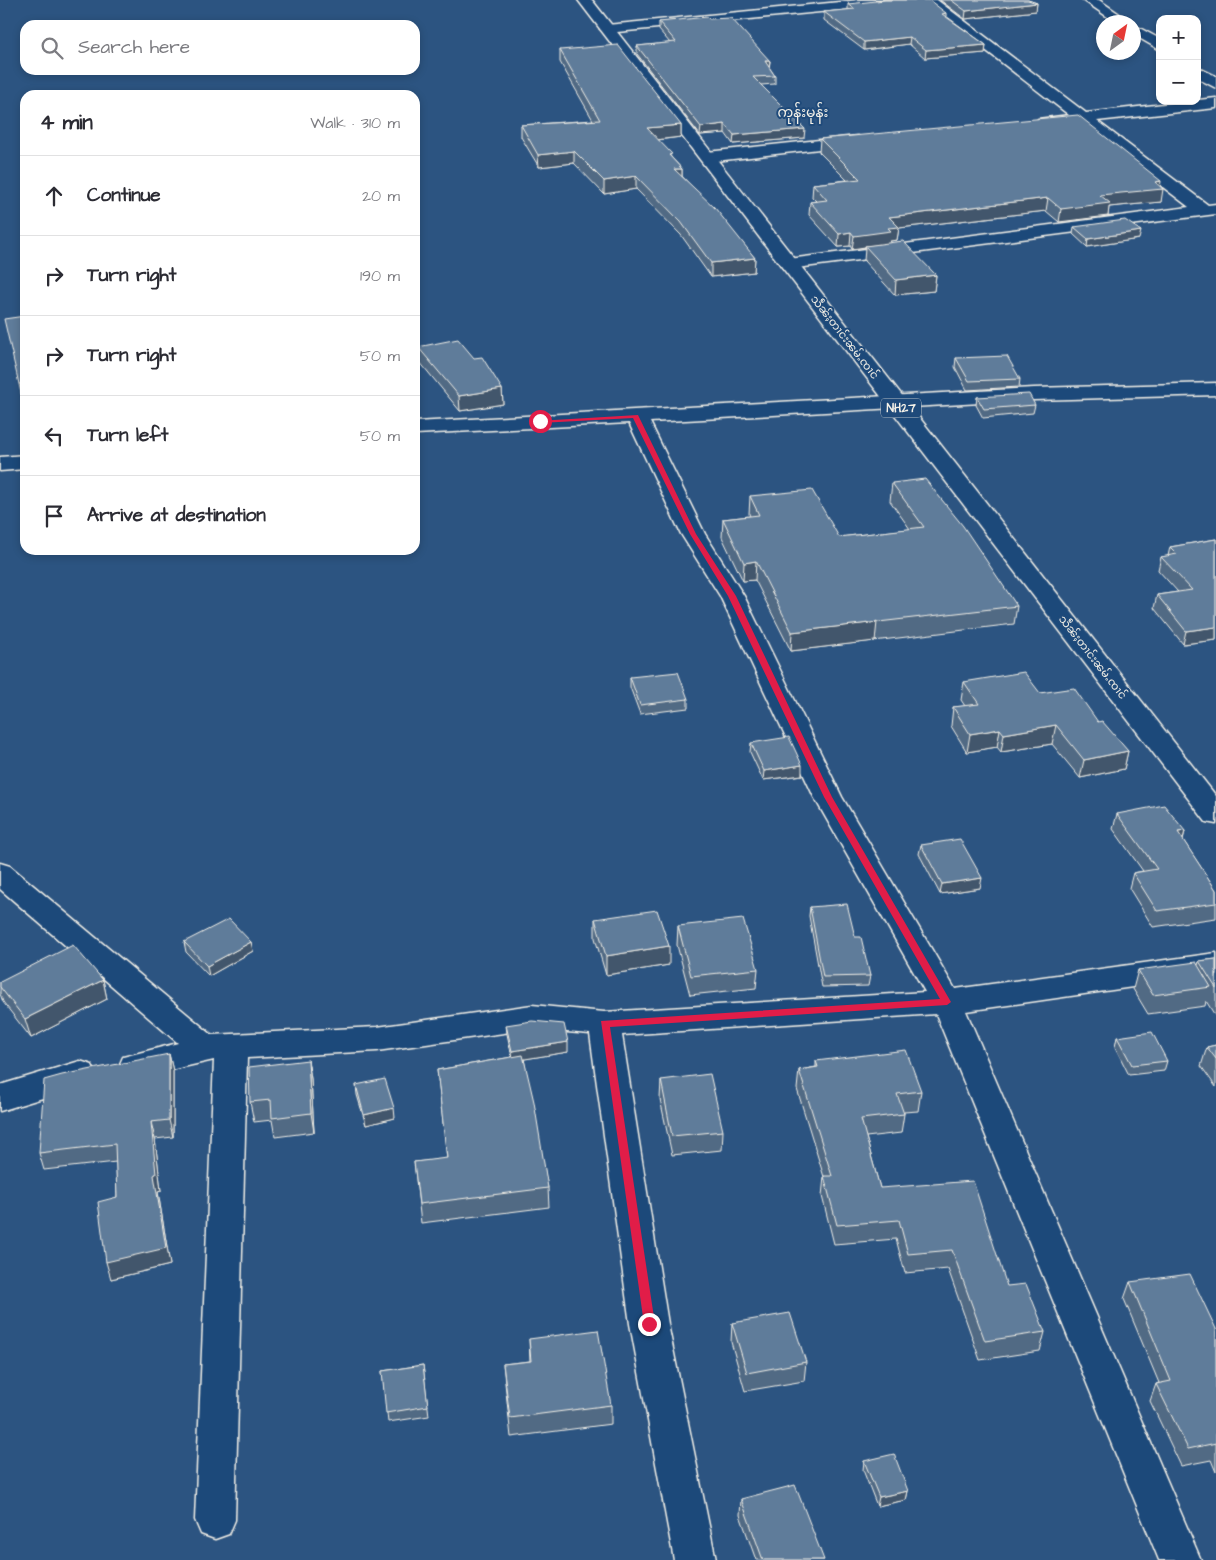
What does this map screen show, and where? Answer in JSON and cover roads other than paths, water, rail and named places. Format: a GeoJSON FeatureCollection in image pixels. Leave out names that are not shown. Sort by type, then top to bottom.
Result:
{"type":"FeatureCollection","features":[{"type":"Feature","properties":{"kind":"main road","name":"သဵၼ်ႈတၢင်းၼမ်ႉၸၢင်"},"geometry":{"type":"LineString","coordinates":[[585,0],[1216,815]]}},
{"type":"Feature","properties":{"kind":"main road"},"geometry":{"type":"LineString","coordinates":[[607,29],[902,0]]}},
{"type":"Feature","properties":{"kind":"main road"},"geometry":{"type":"LineString","coordinates":[[928,0],[1211,210]]}},
{"type":"Feature","properties":{"kind":"main road"},"geometry":{"type":"LineString","coordinates":[[1090,0],[1113,15]]}},
{"type":"Feature","properties":{"kind":"main road"},"geometry":{"type":"LineString","coordinates":[[1141,34],[1156,43]]}},
{"type":"Feature","properties":{"kind":"main road"},"geometry":{"type":"LineString","coordinates":[[1201,74],[1216,84]]}},
{"type":"Feature","properties":{"kind":"main road"},"geometry":{"type":"LineString","coordinates":[[1027,123],[1216,103]]}},
{"type":"Feature","properties":{"kind":"main road"},"geometry":{"type":"LineString","coordinates":[[707,157],[872,140]]}},
{"type":"Feature","properties":{"kind":"main road"},"geometry":{"type":"LineString","coordinates":[[789,264],[1211,210]]}},
{"type":"Feature","properties":{"kind":"main road"},"geometry":{"type":"LineString","coordinates":[[420,428],[1034,394],[1212,393]]}},
{"type":"Feature","properties":{"kind":"main road"},"geometry":{"type":"LineString","coordinates":[[636,416],[693,534],[732,596],[828,797],[947,1002],[1180,1560]]}},
{"type":"Feature","properties":{"kind":"main road"},"geometry":{"type":"LineString","coordinates":[[0,464],[20,462]]}},
{"type":"Feature","properties":{"kind":"main road"},"geometry":{"type":"LineString","coordinates":[[0,873],[218,1047]]}},
{"type":"Feature","properties":{"kind":"main road"},"geometry":{"type":"LineString","coordinates":[[0,1098],[66,1077],[135,1066],[218,1047],[377,1039],[532,1016],[604,1024],[947,1002],[1216,964]]}},
{"type":"Feature","properties":{"kind":"main road"},"geometry":{"type":"LineString","coordinates":[[604,1024],[649,1324],[695,1560]]}},
{"type":"Feature","properties":{"kind":"main road"},"geometry":{"type":"LineString","coordinates":[[215,1520],[218,1047]]}},
{"type":"Feature","properties":{"kind":"district","name":"ကုန်းမုန်း"},"geometry":{"type":"Point","coordinates":[803,112]}}]}
